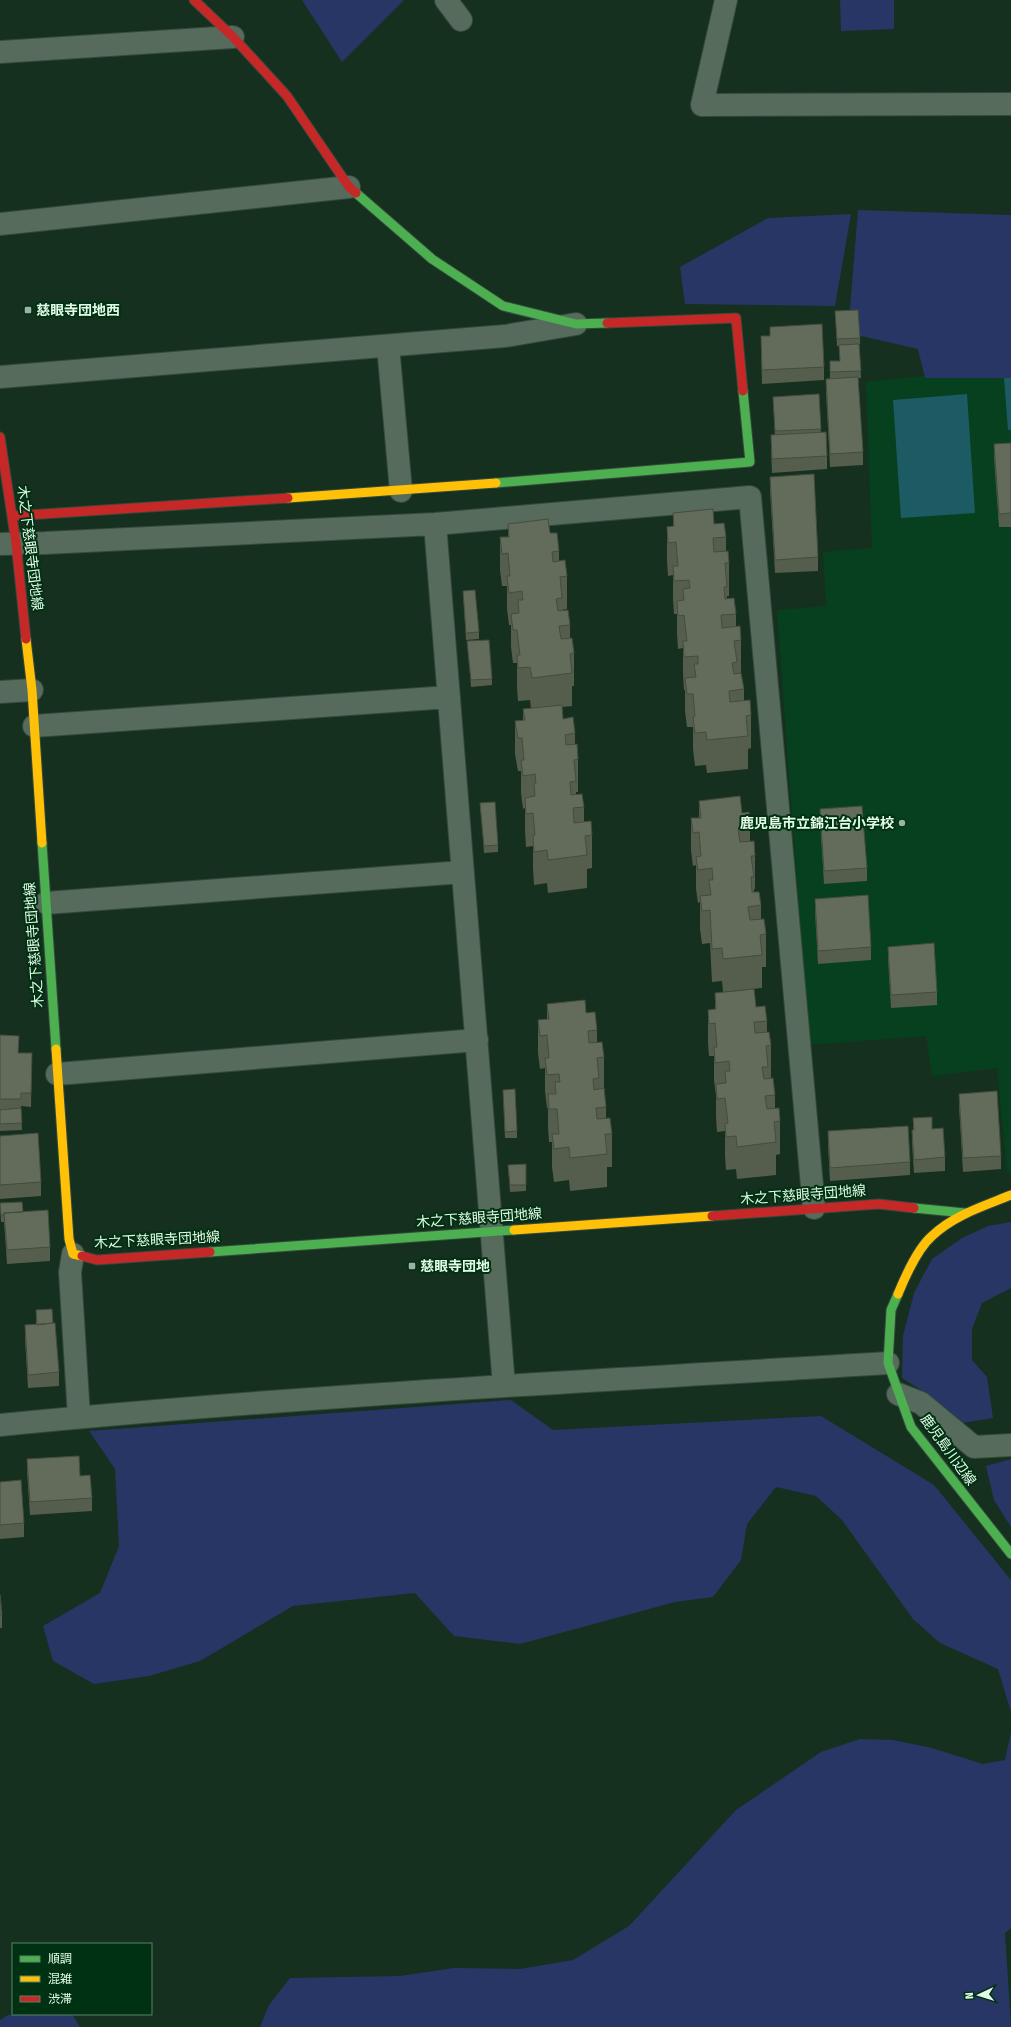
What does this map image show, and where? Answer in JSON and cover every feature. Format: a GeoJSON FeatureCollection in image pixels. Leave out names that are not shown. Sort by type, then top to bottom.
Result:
{"type":"FeatureCollection","features":[{"type":"Feature","properties":{"kind":"street"},"geometry":{"type":"LineString","coordinates":[[194,0],[234,38],[287,96],[349,187],[432,259],[503,306],[576,324]]}},
{"type":"Feature","properties":{"kind":"street"},"geometry":{"type":"LineString","coordinates":[[446,0],[461,20]]}},
{"type":"Feature","properties":{"kind":"street"},"geometry":{"type":"LineString","coordinates":[[726,0],[702,105],[1011,104]]}},
{"type":"Feature","properties":{"kind":"street"},"geometry":{"type":"LineString","coordinates":[[0,52],[234,38]]}},
{"type":"Feature","properties":{"kind":"street"},"geometry":{"type":"LineString","coordinates":[[0,224],[349,187]]}},
{"type":"Feature","properties":{"kind":"street"},"geometry":{"type":"LineString","coordinates":[[0,377],[505,336],[576,324],[736,318],[750,462],[401,491],[12,516]]}},
{"type":"Feature","properties":{"kind":"street"},"geometry":{"type":"LineString","coordinates":[[388,346],[401,491]]}},
{"type":"Feature","properties":{"kind":"street","name":"木之下慈眼寺団地線"},"geometry":{"type":"LineString","coordinates":[[0,437],[12,516],[8,543],[32,690],[68,1239],[73,1254],[97,1260],[878,1204],[965,1213]]}},
{"type":"Feature","properties":{"kind":"street"},"geometry":{"type":"LineString","coordinates":[[8,543],[45,543],[435,524],[750,497],[814,1208]]}},
{"type":"Feature","properties":{"kind":"street"},"geometry":{"type":"LineString","coordinates":[[435,524],[504,1386]]}},
{"type":"Feature","properties":{"kind":"street"},"geometry":{"type":"LineString","coordinates":[[0,692],[32,690]]}},
{"type":"Feature","properties":{"kind":"street"},"geometry":{"type":"LineString","coordinates":[[34,726],[449,697]]}},
{"type":"Feature","properties":{"kind":"street"},"geometry":{"type":"LineString","coordinates":[[46,903],[463,872]]}},
{"type":"Feature","properties":{"kind":"street"},"geometry":{"type":"LineString","coordinates":[[57,1074],[477,1040]]}},
{"type":"Feature","properties":{"kind":"street","name":"鹿児島川辺線"},"geometry":{"type":"LineString","coordinates":[[1011,1195],[965,1213],[931,1236],[907,1272],[891,1310],[888,1363],[911,1427],[1011,1554]]}},
{"type":"Feature","properties":{"kind":"street"},"geometry":{"type":"LineString","coordinates":[[73,1254],[70,1272],[79,1417]]}},
{"type":"Feature","properties":{"kind":"street"},"geometry":{"type":"LineString","coordinates":[[0,1421],[0,1425],[79,1417],[504,1386],[888,1363]]}},
{"type":"Feature","properties":{"kind":"street"},"geometry":{"type":"LineString","coordinates":[[898,1394],[921,1403],[974,1447],[1011,1445]]}},
{"type":"Feature","properties":{"kind":"shaded area"},"geometry":{"type":"Polygon","coordinates":[[[302,0],[404,0],[342,62],[302,0]]]}},
{"type":"Feature","properties":{"kind":"shaded area"},"geometry":{"type":"Polygon","coordinates":[[[840,0],[894,0],[894,29],[841,31],[840,0]]]}},
{"type":"Feature","properties":{"kind":"shaded area"},"geometry":{"type":"Polygon","coordinates":[[[858,210],[1011,215],[1011,378],[925,378],[918,349],[848,333],[858,210]]]}},
{"type":"Feature","properties":{"kind":"shaded area"},"geometry":{"type":"Polygon","coordinates":[[[851,214],[835,306],[685,304],[680,267],[768,218],[851,214]]]}},
{"type":"Feature","properties":{"kind":"shaded area","name":"鹿児島市立錦江台小学校"},"geometry":{"type":"Polygon","coordinates":[[[1011,367],[1011,1172],[1007,1172],[997,1068],[932,1076],[926,1036],[809,1045],[777,610],[826,606],[823,552],[872,548],[866,382],[1011,367]]]}},
{"type":"Feature","properties":{"kind":"shaded area"},"geometry":{"type":"Polygon","coordinates":[[[1004,378],[1011,378],[1011,430],[1008,430],[1004,378]]]}},
{"type":"Feature","properties":{"kind":"shaded area"},"geometry":{"type":"Polygon","coordinates":[[[967,394],[975,513],[901,518],[893,400],[967,394]]]}},
{"type":"Feature","properties":{"kind":"shaded area"},"geometry":{"type":"Polygon","coordinates":[[[1011,1222],[1011,1288],[982,1303],[972,1329],[972,1360],[987,1377],[993,1418],[962,1423],[932,1397],[902,1378],[903,1336],[914,1293],[932,1259],[962,1238],[988,1226],[1011,1222]]]}},
{"type":"Feature","properties":{"kind":"shaded area"},"geometry":{"type":"Polygon","coordinates":[[[511,1400],[553,1430],[821,1416],[934,1485],[1011,1580],[1011,1712],[998,1669],[940,1643],[913,1619],[842,1520],[816,1496],[776,1487],[747,1524],[741,1560],[713,1597],[675,1602],[520,1644],[454,1636],[415,1593],[293,1606],[200,1661],[149,1676],[94,1684],[53,1661],[43,1626],[100,1593],[119,1546],[115,1469],[89,1431],[511,1400]]]}},
{"type":"Feature","properties":{"kind":"shaded area"},"geometry":{"type":"Polygon","coordinates":[[[1011,1459],[1011,1527],[994,1500],[986,1466],[1011,1459]]]}},
{"type":"Feature","properties":{"kind":"shaded area"},"geometry":{"type":"Polygon","coordinates":[[[1011,1732],[1011,1928],[1005,1933],[1011,2027],[260,2027],[269,2005],[290,1978],[400,1976],[454,1968],[520,1969],[573,1960],[629,1926],[736,1810],[821,1752],[860,1739],[893,1740],[932,1748],[983,1764],[1005,1760],[1011,1732]]]}},
{"type":"Feature","properties":{"kind":"shaded area"},"geometry":{"type":"Polygon","coordinates":[[[8,2015],[73,2015],[80,2027],[0,2027],[0,2020],[8,2015]]]}},
{"type":"Feature","properties":{"kind":"building"},"geometry":{"type":"Polygon","coordinates":[[[858,310],[860,338],[837,339],[835,311],[858,310]]]}},
{"type":"Feature","properties":{"kind":"building"},"geometry":{"type":"Polygon","coordinates":[[[822,324],[824,367],[762,370],[761,336],[770,336],[770,327],[822,324]]]}},
{"type":"Feature","properties":{"kind":"building"},"geometry":{"type":"Polygon","coordinates":[[[859,344],[861,371],[830,372],[830,361],[840,361],[839,345],[859,344]]]}},
{"type":"Feature","properties":{"kind":"building"},"geometry":{"type":"Polygon","coordinates":[[[858,377],[863,452],[830,454],[826,379],[858,377]]]}},
{"type":"Feature","properties":{"kind":"building"},"geometry":{"type":"Polygon","coordinates":[[[819,394],[821,429],[775,431],[773,397],[819,394]]]}},
{"type":"Feature","properties":{"kind":"building"},"geometry":{"type":"Polygon","coordinates":[[[826,432],[827,456],[772,459],[771,435],[826,432]]]}},
{"type":"Feature","properties":{"kind":"building"},"geometry":{"type":"Polygon","coordinates":[[[1011,443],[1011,513],[999,514],[994,444],[1011,443]]]}},
{"type":"Feature","properties":{"kind":"building"},"geometry":{"type":"Polygon","coordinates":[[[814,474],[818,557],[775,560],[770,477],[814,474]]]}},
{"type":"Feature","properties":{"kind":"building"},"geometry":{"type":"Polygon","coordinates":[[[713,509],[714,524],[724,523],[726,537],[713,538],[714,552],[728,551],[729,563],[725,563],[727,587],[724,587],[725,599],[734,598],[736,614],[721,615],[722,628],[740,626],[741,640],[734,641],[737,662],[732,663],[734,674],[741,673],[744,689],[729,691],[730,702],[750,700],[751,715],[746,716],[748,736],[707,740],[706,732],[695,733],[693,694],[687,694],[685,678],[696,677],[694,664],[698,664],[698,656],[684,657],[683,641],[687,641],[684,615],[678,616],[677,601],[684,600],[683,589],[690,588],[689,580],[674,581],[673,566],[678,566],[676,542],[668,543],[667,527],[674,526],[673,513],[713,509]]]}},
{"type":"Feature","properties":{"kind":"building"},"geometry":{"type":"Polygon","coordinates":[[[548,519],[550,533],[557,533],[559,551],[552,552],[553,562],[565,560],[567,576],[560,577],[562,598],[556,599],[558,611],[568,610],[570,625],[559,626],[561,639],[572,638],[574,653],[570,654],[572,673],[532,678],[530,667],[518,668],[517,655],[520,655],[517,630],[513,630],[511,614],[519,613],[518,600],[523,600],[522,591],[509,593],[507,576],[510,576],[508,553],[502,554],[500,537],[509,537],[508,524],[548,519]]]}},
{"type":"Feature","properties":{"kind":"building"},"geometry":{"type":"Polygon","coordinates":[[[475,590],[479,632],[466,633],[463,591],[475,590]]]}},
{"type":"Feature","properties":{"kind":"building"},"geometry":{"type":"Polygon","coordinates":[[[489,640],[492,679],[471,680],[467,641],[489,640]]]}},
{"type":"Feature","properties":{"kind":"building"},"geometry":{"type":"Polygon","coordinates":[[[562,705],[563,719],[573,717],[575,733],[565,735],[566,745],[577,744],[578,759],[574,760],[576,781],[570,782],[571,795],[582,794],[584,807],[573,808],[574,823],[591,821],[592,835],[585,836],[587,855],[548,860],[547,850],[534,852],[533,835],[535,835],[533,813],[526,814],[525,798],[535,796],[535,774],[523,776],[521,760],[524,760],[522,738],[518,738],[515,721],[525,720],[523,709],[562,705]]]}},
{"type":"Feature","properties":{"kind":"building"},"geometry":{"type":"Polygon","coordinates":[[[740,796],[742,813],[749,812],[750,828],[738,829],[740,842],[754,841],[755,856],[751,856],[754,877],[751,877],[752,892],[759,892],[761,905],[748,907],[750,920],[764,919],[766,934],[760,935],[762,955],[723,959],[722,948],[712,949],[710,910],[702,911],[700,896],[711,895],[709,880],[713,880],[712,868],[698,870],[696,857],[701,856],[699,832],[693,833],[691,818],[701,818],[699,801],[740,796]]]}},
{"type":"Feature","properties":{"kind":"building"},"geometry":{"type":"Polygon","coordinates":[[[495,802],[498,845],[484,846],[480,803],[495,802]]]}},
{"type":"Feature","properties":{"kind":"building"},"geometry":{"type":"Polygon","coordinates":[[[862,806],[867,868],[824,871],[820,809],[862,806]]]}},
{"type":"Feature","properties":{"kind":"building"},"geometry":{"type":"Polygon","coordinates":[[[868,895],[871,947],[818,951],[815,899],[868,895]]]}},
{"type":"Feature","properties":{"kind":"building"},"geometry":{"type":"Polygon","coordinates":[[[934,943],[937,992],[891,995],[888,947],[934,943]]]}},
{"type":"Feature","properties":{"kind":"building"},"geometry":{"type":"Polygon","coordinates":[[[754,989],[756,1007],[765,1006],[767,1021],[754,1022],[755,1033],[769,1032],[771,1045],[766,1046],[768,1067],[762,1067],[764,1079],[773,1078],[775,1095],[765,1096],[767,1109],[779,1108],[780,1121],[774,1122],[776,1142],[737,1147],[736,1136],[726,1137],[725,1124],[728,1123],[725,1098],[717,1099],[716,1084],[726,1083],[725,1071],[730,1071],[729,1061],[715,1063],[714,1047],[717,1047],[715,1023],[709,1024],[708,1010],[716,1009],[715,993],[754,989]]]}},
{"type":"Feature","properties":{"kind":"building"},"geometry":{"type":"Polygon","coordinates":[[[585,1000],[586,1013],[595,1012],[597,1030],[588,1031],[589,1043],[602,1042],[604,1057],[597,1058],[599,1078],[593,1079],[594,1090],[604,1088],[606,1107],[596,1108],[597,1119],[610,1118],[612,1134],[605,1134],[607,1154],[570,1158],[569,1147],[554,1149],[552,1134],[559,1134],[557,1109],[549,1109],[548,1094],[556,1094],[555,1082],[560,1082],[559,1074],[547,1075],[545,1058],[549,1058],[547,1035],[540,1036],[538,1020],[549,1019],[547,1004],[585,1000]]]}},
{"type":"Feature","properties":{"kind":"building"},"geometry":{"type":"Polygon","coordinates":[[[0,1035],[19,1036],[18,1053],[32,1053],[31,1093],[21,1093],[21,1099],[0,1099],[0,1035]]]}},
{"type":"Feature","properties":{"kind":"building"},"geometry":{"type":"Polygon","coordinates":[[[515,1089],[517,1131],[505,1132],[503,1090],[515,1089]]]}},
{"type":"Feature","properties":{"kind":"building"},"geometry":{"type":"Polygon","coordinates":[[[997,1091],[1001,1156],[963,1158],[959,1094],[997,1091]]]}},
{"type":"Feature","properties":{"kind":"building"},"geometry":{"type":"Polygon","coordinates":[[[21,1108],[22,1123],[0,1124],[0,1110],[21,1108]]]}},
{"type":"Feature","properties":{"kind":"building"},"geometry":{"type":"Polygon","coordinates":[[[932,1117],[932,1129],[943,1128],[945,1157],[914,1160],[912,1130],[914,1130],[913,1118],[932,1117]]]}},
{"type":"Feature","properties":{"kind":"building"},"geometry":{"type":"Polygon","coordinates":[[[908,1126],[910,1162],[830,1168],[828,1131],[908,1126]]]}},
{"type":"Feature","properties":{"kind":"building"},"geometry":{"type":"Polygon","coordinates":[[[38,1133],[41,1182],[0,1185],[0,1136],[38,1133]]]}},
{"type":"Feature","properties":{"kind":"building"},"geometry":{"type":"Polygon","coordinates":[[[526,1164],[526,1185],[510,1185],[508,1165],[526,1164]]]}},
{"type":"Feature","properties":{"kind":"building"},"geometry":{"type":"Polygon","coordinates":[[[22,1202],[23,1212],[4,1213],[4,1215],[1,1215],[0,1203],[22,1202]]]}},
{"type":"Feature","properties":{"kind":"building"},"geometry":{"type":"Polygon","coordinates":[[[48,1210],[50,1247],[7,1250],[4,1213],[48,1210]]]}},
{"type":"Feature","properties":{"kind":"building"},"geometry":{"type":"Polygon","coordinates":[[[52,1309],[53,1323],[37,1325],[36,1310],[52,1309]]]}},
{"type":"Feature","properties":{"kind":"building"},"geometry":{"type":"Polygon","coordinates":[[[55,1323],[59,1372],[28,1375],[25,1325],[55,1323]]]}},
{"type":"Feature","properties":{"kind":"building"},"geometry":{"type":"Polygon","coordinates":[[[79,1456],[80,1476],[90,1475],[92,1498],[30,1502],[27,1459],[79,1456]]]}},
{"type":"Feature","properties":{"kind":"building"},"geometry":{"type":"Polygon","coordinates":[[[21,1480],[24,1523],[0,1525],[0,1482],[21,1480]]]}},
{"type":"Feature","properties":{"kind":"building"},"geometry":{"type":"Polygon","coordinates":[[[0,1595],[2,1614],[0,1615],[0,1595]]]}},
{"type":"Feature","properties":{"kind":"traffic: fast"},"geometry":{"type":"LineString","coordinates":[[356,193],[432,259],[503,306],[576,324],[607,323]]}},
{"type":"Feature","properties":{"kind":"traffic: fast"},"geometry":{"type":"LineString","coordinates":[[496,483],[750,462],[743,391]]}},
{"type":"Feature","properties":{"kind":"traffic: fast"},"geometry":{"type":"LineString","coordinates":[[42,843],[56,1049]]}},
{"type":"Feature","properties":{"kind":"traffic: fast"},"geometry":{"type":"LineString","coordinates":[[914,1208],[965,1213]]}},
{"type":"Feature","properties":{"kind":"traffic: fast"},"geometry":{"type":"LineString","coordinates":[[210,1252],[514,1230]]}},
{"type":"Feature","properties":{"kind":"traffic: fast"},"geometry":{"type":"LineString","coordinates":[[898,1294],[891,1310],[888,1363],[911,1427],[1011,1554]]}},
{"type":"Feature","properties":{"kind":"traffic: slow"},"geometry":{"type":"LineString","coordinates":[[288,498],[496,483]]}},
{"type":"Feature","properties":{"kind":"traffic: slow"},"geometry":{"type":"LineString","coordinates":[[26,639],[32,690],[42,843]]}},
{"type":"Feature","properties":{"kind":"traffic: slow"},"geometry":{"type":"LineString","coordinates":[[56,1049],[69,1239],[73,1254],[82,1256]]}},
{"type":"Feature","properties":{"kind":"traffic: slow"},"geometry":{"type":"LineString","coordinates":[[898,1294],[917,1255],[932,1236],[950,1222],[980,1207],[1011,1195]]}},
{"type":"Feature","properties":{"kind":"traffic: slow"},"geometry":{"type":"LineString","coordinates":[[514,1230],[712,1216]]}},
{"type":"Feature","properties":{"kind":"traffic: jam"},"geometry":{"type":"LineString","coordinates":[[194,0],[233,37],[287,96],[349,187],[356,193]]}},
{"type":"Feature","properties":{"kind":"traffic: jam"},"geometry":{"type":"LineString","coordinates":[[607,323],[736,318],[743,391]]}},
{"type":"Feature","properties":{"kind":"traffic: jam"},"geometry":{"type":"LineString","coordinates":[[0,437],[16,543],[26,639]]}},
{"type":"Feature","properties":{"kind":"traffic: jam"},"geometry":{"type":"LineString","coordinates":[[12,516],[288,498]]}},
{"type":"Feature","properties":{"kind":"traffic: jam"},"geometry":{"type":"LineString","coordinates":[[712,1216],[879,1204],[914,1208]]}},
{"type":"Feature","properties":{"kind":"traffic: jam"},"geometry":{"type":"LineString","coordinates":[[82,1256],[97,1260],[210,1252]]}},
{"type":"Feature","properties":{"kind":"place","name":"慈眼寺団地西"},"geometry":{"type":"Point","coordinates":[28,310]}},
{"type":"Feature","properties":{"kind":"place","name":"鹿児島市立錦江台小学校"},"geometry":{"type":"Point","coordinates":[902,823]}},
{"type":"Feature","properties":{"kind":"place","name":"慈眼寺団地"},"geometry":{"type":"Point","coordinates":[412,1266]}}]}
